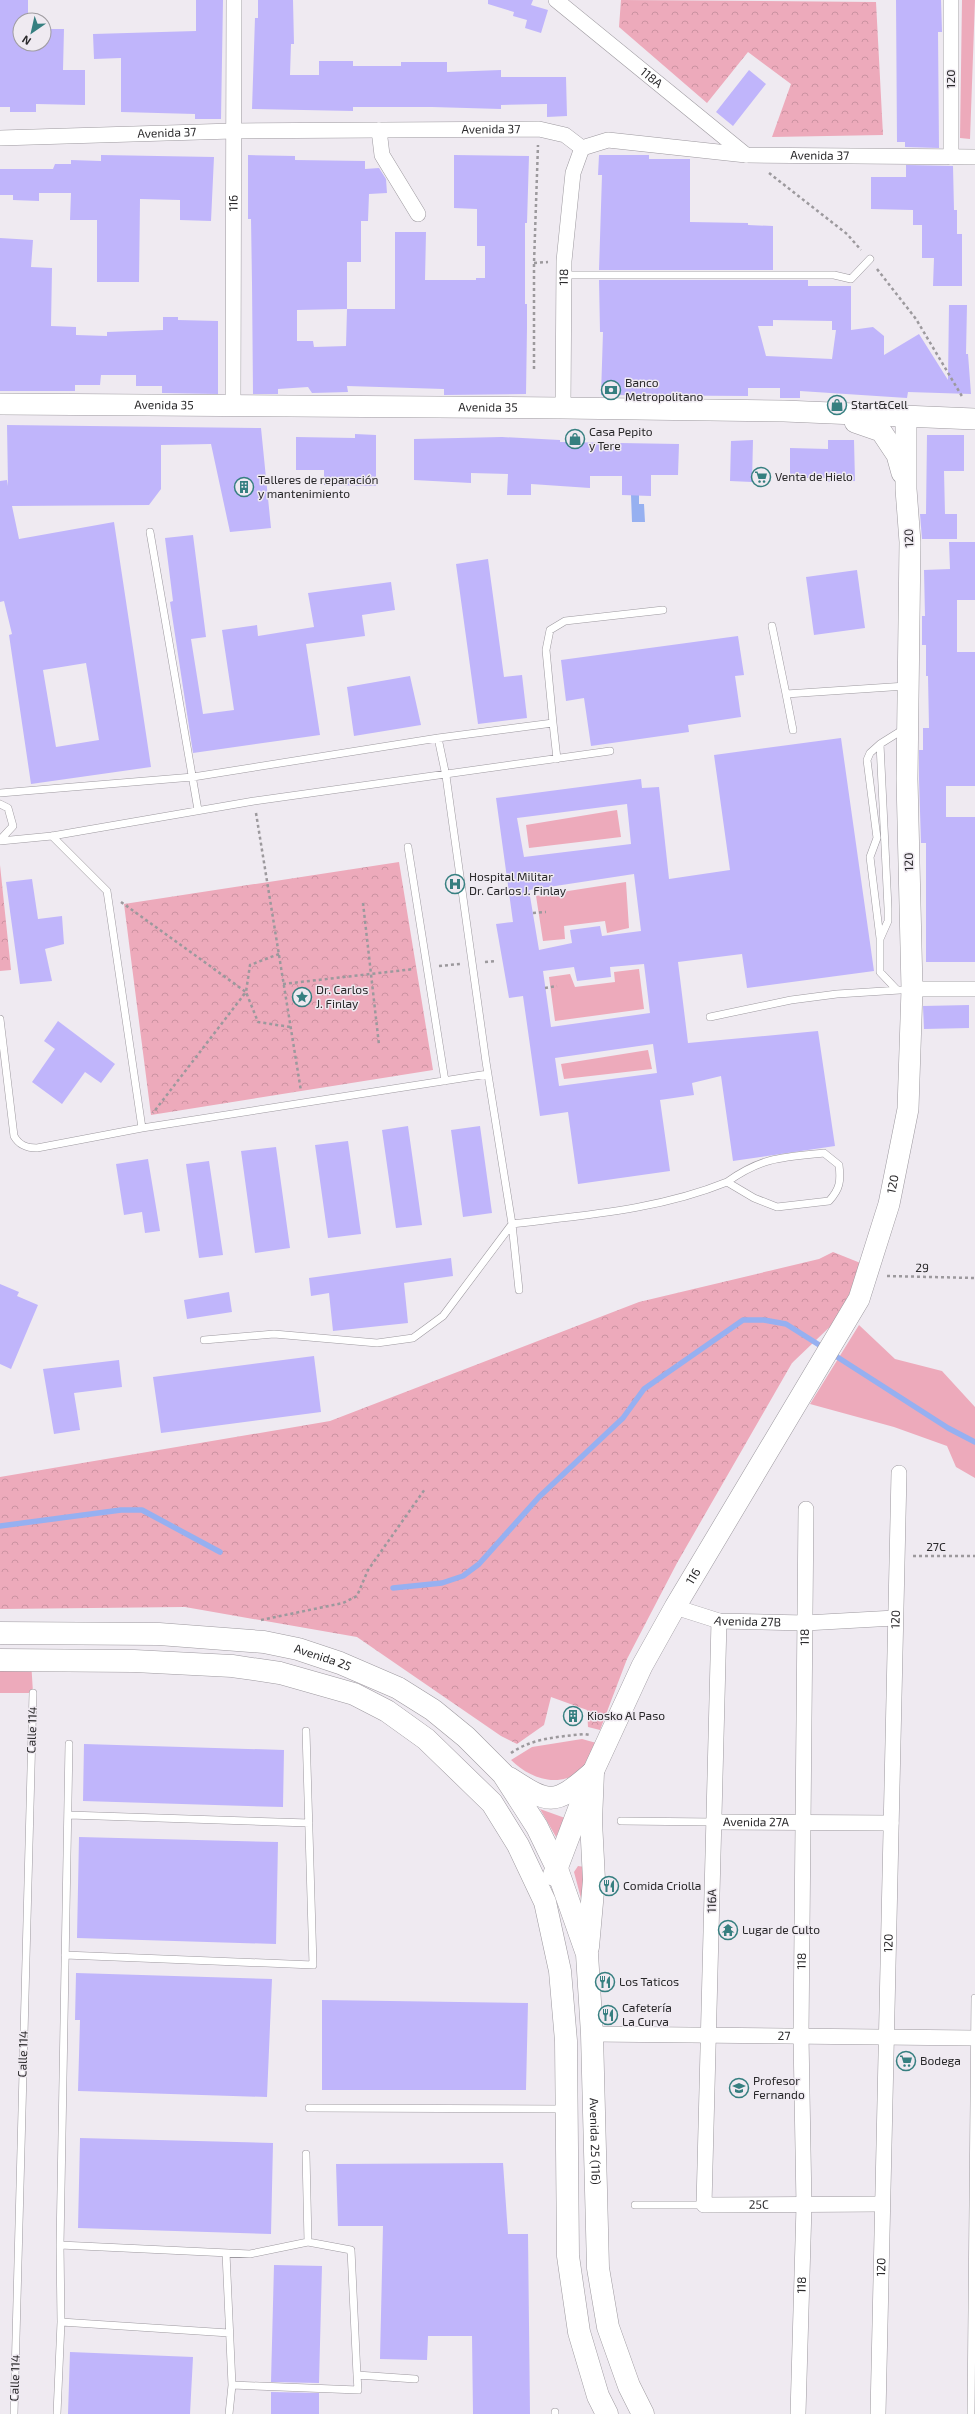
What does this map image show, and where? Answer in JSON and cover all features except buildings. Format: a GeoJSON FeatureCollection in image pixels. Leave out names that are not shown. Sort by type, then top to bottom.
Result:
{"type":"FeatureCollection","features":[{"type":"Feature","properties":{"kind":"main road","name":"Avenida 25"},"geometry":{"type":"LineString","coordinates":[[0,1633],[159,1634],[264,1642],[298,1649],[340,1663],[398,1688],[433,1710],[466,1737],[498,1770],[560,1858]]}},
{"type":"Feature","properties":{"kind":"main road","name":"Avenida 25"},"geometry":{"type":"LineString","coordinates":[[0,1660],[134,1661],[232,1666],[280,1673],[354,1694],[387,1711],[426,1739],[492,1803],[518,1845],[545,1902]]}},
{"type":"Feature","properties":{"kind":"main road"},"geometry":{"type":"LineString","coordinates":[[498,1770],[536,1795],[554,1798],[568,1794],[593,1772]]}},
{"type":"Feature","properties":{"kind":"main road"},"geometry":{"type":"LineString","coordinates":[[593,1772],[545,1902],[560,1971],[566,2041],[568,2256],[579,2332],[601,2408]]}},
{"type":"Feature","properties":{"kind":"main road"},"geometry":{"type":"LineString","coordinates":[[587,1954],[594,1880],[591,1821],[593,1772]]}},
{"type":"Feature","properties":{"kind":"main road"},"geometry":{"type":"LineString","coordinates":[[560,1858],[572,1845],[582,1847],[588,1851],[593,1862]]}},
{"type":"Feature","properties":{"kind":"main road","name":"Avenida 25 (116)"},"geometry":{"type":"LineString","coordinates":[[560,1858],[587,1954],[592,2034],[598,2268],[608,2327],[629,2386],[643,2414]]}},
{"type":"Feature","properties":{"kind":"street","name":"116"},"geometry":{"type":"LineString","coordinates":[[233,406],[234,0]]}},
{"type":"Feature","properties":{"kind":"street","name":"118A"},"geometry":{"type":"LineString","coordinates":[[556,0],[576,8],[746,155]]}},
{"type":"Feature","properties":{"kind":"street","name":"120"},"geometry":{"type":"LineString","coordinates":[[951,0],[952,157]]}},
{"type":"Feature","properties":{"kind":"street","name":"Avenida 37"},"geometry":{"type":"LineString","coordinates":[[0,138],[233,131],[539,129],[565,135],[582,148],[608,140],[746,155],[975,156]]}},
{"type":"Feature","properties":{"kind":"street"},"geometry":{"type":"LineString","coordinates":[[378,130],[382,155],[418,214]]}},
{"type":"Feature","properties":{"kind":"street","name":"118"},"geometry":{"type":"LineString","coordinates":[[564,408],[564,261],[573,173],[582,148]]}},
{"type":"Feature","properties":{"kind":"street","name":"Avenida 35"},"geometry":{"type":"LineString","coordinates":[[1,404],[784,411],[906,418],[975,419]]}},
{"type":"Feature","properties":{"kind":"street"},"geometry":{"type":"LineString","coordinates":[[975,412],[975,419]]}},
{"type":"Feature","properties":{"kind":"street"},"geometry":{"type":"LineString","coordinates":[[837,415],[881,431],[898,455],[906,489]]}},
{"type":"Feature","properties":{"kind":"street","name":"120"},"geometry":{"type":"LineString","coordinates":[[859,1299],[868,1276],[890,1204],[908,1109],[904,990],[910,542],[906,489],[906,418]]}},
{"type":"Feature","properties":{"kind":"street"},"geometry":{"type":"LineString","coordinates":[[904,990],[975,989]]}},
{"type":"Feature","properties":{"kind":"street","name":"116"},"geometry":{"type":"LineString","coordinates":[[593,1772],[642,1666],[675,1607],[859,1299]]}},
{"type":"Feature","properties":{"kind":"street","name":"120"},"geometry":{"type":"LineString","coordinates":[[878,2414],[899,1472]]}},
{"type":"Feature","properties":{"kind":"street","name":"118"},"geometry":{"type":"LineString","coordinates":[[798,2414],[804,2206],[802,2036],[806,1509]]}},
{"type":"Feature","properties":{"kind":"street","name":"Avenida 27B"},"geometry":{"type":"LineString","coordinates":[[675,1607],[718,1621],[805,1623],[896,1618]]}},
{"type":"Feature","properties":{"kind":"street","name":"116A"},"geometry":{"type":"LineString","coordinates":[[704,2205],[718,1621]]}},
{"type":"Feature","properties":{"kind":"street","name":"Avenida 27A"},"geometry":{"type":"LineString","coordinates":[[714,1822],[891,1823]]}},
{"type":"Feature","properties":{"kind":"street","name":"27"},"geometry":{"type":"LineString","coordinates":[[592,2034],[975,2038]]}},
{"type":"Feature","properties":{"kind":"street","name":"25C"},"geometry":{"type":"LineString","coordinates":[[704,2205],[804,2206],[882,2204]]}},
{"type":"Feature","properties":{"kind":"lane"},"geometry":{"type":"LineString","coordinates":[[565,274],[834,275],[851,279],[870,259]]}},
{"type":"Feature","properties":{"kind":"lane"},"geometry":{"type":"LineString","coordinates":[[150,532],[198,810]]}},
{"type":"Feature","properties":{"kind":"lane"},"geometry":{"type":"LineString","coordinates":[[557,759],[546,650],[550,630],[565,621],[663,610]]}},
{"type":"Feature","properties":{"kind":"lane"},"geometry":{"type":"LineString","coordinates":[[772,626],[793,730]]}},
{"type":"Feature","properties":{"kind":"lane"},"geometry":{"type":"LineString","coordinates":[[786,694],[908,686]]}},
{"type":"Feature","properties":{"kind":"lane"},"geometry":{"type":"LineString","coordinates":[[0,793],[193,777],[438,738],[553,723]]}},
{"type":"Feature","properties":{"kind":"lane"},"geometry":{"type":"LineString","coordinates":[[904,990],[880,972],[880,939],[870,857],[877,838],[867,760],[870,753],[880,744],[908,726]]}},
{"type":"Feature","properties":{"kind":"lane"},"geometry":{"type":"LineString","coordinates":[[438,738],[446,776],[488,1074],[512,1224],[519,1290]]}},
{"type":"Feature","properties":{"kind":"lane"},"geometry":{"type":"LineString","coordinates":[[880,744],[888,908],[888,921],[880,939]]}},
{"type":"Feature","properties":{"kind":"lane"},"geometry":{"type":"LineString","coordinates":[[0,840],[52,836],[254,801],[446,776],[610,751]]}},
{"type":"Feature","properties":{"kind":"lane"},"geometry":{"type":"LineString","coordinates":[[0,804],[8,808],[13,826],[0,840]]}},
{"type":"Feature","properties":{"kind":"lane"},"geometry":{"type":"LineString","coordinates":[[52,836],[107,891],[142,1128]]}},
{"type":"Feature","properties":{"kind":"lane"},"geometry":{"type":"LineString","coordinates":[[408,847],[445,1081]]}},
{"type":"Feature","properties":{"kind":"lane"},"geometry":{"type":"LineString","coordinates":[[710,1017],[791,1000],[904,990]]}},
{"type":"Feature","properties":{"kind":"lane"},"geometry":{"type":"LineString","coordinates":[[0,1019],[14,1136],[17,1142],[28,1148],[37,1148],[142,1128],[302,1102],[488,1074]]}},
{"type":"Feature","properties":{"kind":"lane"},"geometry":{"type":"LineString","coordinates":[[204,1340],[274,1334],[377,1343],[413,1338],[443,1316],[512,1224],[645,1207],[700,1193],[727,1182],[759,1162],[776,1157],[824,1153],[839,1165],[841,1182],[836,1193],[829,1201],[777,1207],[754,1198],[727,1182]]}},
{"type":"Feature","properties":{"kind":"lane","name":"Calle 114"},"geometry":{"type":"LineString","coordinates":[[14,2414],[33,1693]]}},
{"type":"Feature","properties":{"kind":"lane"},"geometry":{"type":"LineString","coordinates":[[65,1955],[312,1965],[306,1730]]}},
{"type":"Feature","properties":{"kind":"lane"},"geometry":{"type":"LineString","coordinates":[[57,2414],[61,2322],[60,2245],[69,1815],[69,1744]]}},
{"type":"Feature","properties":{"kind":"lane"},"geometry":{"type":"LineString","coordinates":[[69,1815],[309,1823]]}},
{"type":"Feature","properties":{"kind":"lane","name":"Avenida 27A"},"geometry":{"type":"LineString","coordinates":[[621,1822],[714,1822]]}},
{"type":"Feature","properties":{"kind":"lane"},"geometry":{"type":"LineString","coordinates":[[971,2414],[975,1998]]}},
{"type":"Feature","properties":{"kind":"lane"},"geometry":{"type":"LineString","coordinates":[[309,2108],[567,2109]]}},
{"type":"Feature","properties":{"kind":"lane"},"geometry":{"type":"LineString","coordinates":[[306,2154],[308,2242]]}},
{"type":"Feature","properties":{"kind":"lane","name":"25C"},"geometry":{"type":"LineString","coordinates":[[635,2205],[704,2205]]}},
{"type":"Feature","properties":{"kind":"lane"},"geometry":{"type":"LineString","coordinates":[[60,2245],[250,2254],[308,2242],[351,2250],[358,2390],[232,2385]]}},
{"type":"Feature","properties":{"kind":"lane"},"geometry":{"type":"LineString","coordinates":[[226,2253],[232,2385],[229,2414]]}},
{"type":"Feature","properties":{"kind":"lane"},"geometry":{"type":"LineString","coordinates":[[61,2322],[229,2334]]}},
{"type":"Feature","properties":{"kind":"lane"},"geometry":{"type":"LineString","coordinates":[[357,2375],[415,2379]]}},
{"type":"Feature","properties":{"kind":"path"},"geometry":{"type":"LineString","coordinates":[[534,369],[534,263],[539,129]]}},
{"type":"Feature","properties":{"kind":"path"},"geometry":{"type":"LineString","coordinates":[[254,801],[302,1102]]}},
{"type":"Feature","properties":{"kind":"path"},"geometry":{"type":"LineString","coordinates":[[107,891],[246,992],[258,1022],[290,1027]]}},
{"type":"Feature","properties":{"kind":"path"},"geometry":{"type":"LineString","coordinates":[[363,903],[379,1044]]}},
{"type":"Feature","properties":{"kind":"path"},"geometry":{"type":"LineString","coordinates":[[533,913],[546,912]]}},
{"type":"Feature","properties":{"kind":"path"},"geometry":{"type":"LineString","coordinates":[[142,1128],[246,992],[250,965],[279,954]]}},
{"type":"Feature","properties":{"kind":"path"},"geometry":{"type":"LineString","coordinates":[[283,984],[473,963]]}},
{"type":"Feature","properties":{"kind":"path"},"geometry":{"type":"LineString","coordinates":[[545,988],[557,986]]}},
{"type":"Feature","properties":{"kind":"path","name":"29"},"geometry":{"type":"LineString","coordinates":[[868,1276],[975,1278]]}},
{"type":"Feature","properties":{"kind":"path"},"geometry":{"type":"LineString","coordinates":[[258,1624],[260,1620],[343,1603],[357,1596],[368,1570],[425,1489]]}},
{"type":"Feature","properties":{"kind":"path","name":"27C"},"geometry":{"type":"LineString","coordinates":[[897,1556],[975,1556]]}},
{"type":"Feature","properties":{"kind":"path"},"geometry":{"type":"LineString","coordinates":[[498,1770],[525,1744],[539,1740],[584,1734],[608,1738]]}},
{"type":"Feature","properties":{"kind":"green space"},"geometry":{"type":"Polygon","coordinates":[[[621,0],[876,2],[883,135],[772,137],[791,84],[748,52],[707,103],[619,27],[621,0]]]}},
{"type":"Feature","properties":{"kind":"green space"},"geometry":{"type":"Polygon","coordinates":[[[962,0],[975,0],[970,139],[960,138],[962,0]]]}},
{"type":"Feature","properties":{"kind":"green space"},"geometry":{"type":"Polygon","coordinates":[[[617,810],[621,837],[529,848],[526,825],[617,810]]]}},
{"type":"Feature","properties":{"kind":"green space"},"geometry":{"type":"Polygon","coordinates":[[[399,862],[433,1070],[151,1115],[124,904],[399,862]]]}},
{"type":"Feature","properties":{"kind":"green space"},"geometry":{"type":"Polygon","coordinates":[[[0,865],[11,970],[0,971],[0,865]]]}},
{"type":"Feature","properties":{"kind":"green space"},"geometry":{"type":"Polygon","coordinates":[[[626,882],[629,928],[607,933],[605,921],[564,926],[565,939],[543,941],[536,896],[626,882]]]}},
{"type":"Feature","properties":{"kind":"green space"},"geometry":{"type":"Polygon","coordinates":[[[639,969],[644,1009],[555,1021],[549,977],[570,974],[575,987],[615,982],[614,972],[639,969]]]}},
{"type":"Feature","properties":{"kind":"green space"},"geometry":{"type":"Polygon","coordinates":[[[648,1050],[652,1069],[564,1079],[561,1064],[648,1050]]]}},
{"type":"Feature","properties":{"kind":"green space"},"geometry":{"type":"Polygon","coordinates":[[[833,1252],[863,1264],[859,1299],[792,1363],[677,1563],[627,1659],[600,1730],[588,1727],[587,1710],[551,1697],[544,1725],[517,1744],[501,1736],[357,1637],[185,1607],[0,1609],[0,1477],[330,1421],[639,1302],[819,1259],[833,1252]]]}},
{"type":"Feature","properties":{"kind":"green space"},"geometry":{"type":"Polygon","coordinates":[[[859,1325],[895,1359],[942,1371],[975,1407],[975,1478],[956,1467],[947,1446],[894,1427],[810,1404],[859,1325]]]}},
{"type":"Feature","properties":{"kind":"green space"},"geometry":{"type":"Polygon","coordinates":[[[0,1660],[31,1660],[33,1693],[0,1693],[0,1660]]]}},
{"type":"Feature","properties":{"kind":"green space"},"geometry":{"type":"Polygon","coordinates":[[[582,1739],[600,1744],[588,1763],[579,1772],[570,1777],[553,1780],[544,1779],[526,1772],[511,1760],[532,1747],[582,1739]]]}},
{"type":"Feature","properties":{"kind":"green space"},"geometry":{"type":"Polygon","coordinates":[[[540,1809],[565,1818],[556,1837],[540,1809]]]}},
{"type":"Feature","properties":{"kind":"green space"},"geometry":{"type":"Polygon","coordinates":[[[578,1866],[585,1867],[583,1906],[574,1872],[578,1866]]]}},
{"type":"Feature","properties":{"kind":"water"},"geometry":{"type":"Polygon","coordinates":[[[631,495],[639,495],[639,504],[644,504],[645,522],[632,522],[631,495]]]}},
{"type":"Feature","properties":{"kind":"waterway"},"geometry":{"type":"LineString","coordinates":[[393,1588],[442,1583],[463,1576],[479,1564],[539,1497],[623,1418],[644,1389],[743,1320],[764,1320],[786,1324],[824,1348]]}},
{"type":"Feature","properties":{"kind":"waterway"},"geometry":{"type":"LineString","coordinates":[[831,1353],[948,1428],[975,1442]]}},
{"type":"Feature","properties":{"kind":"waterway"},"geometry":{"type":"LineString","coordinates":[[0,1526],[121,1510],[142,1510],[220,1552]]}},
{"type":"Feature","properties":{"kind":"place","name":"Banco Metropolitano"},"geometry":{"type":"Point","coordinates":[611,390]}},
{"type":"Feature","properties":{"kind":"place","name":"Start&Cell"},"geometry":{"type":"Point","coordinates":[837,405]}},
{"type":"Feature","properties":{"kind":"place","name":"Casa Pepito y Tere"},"geometry":{"type":"Point","coordinates":[575,439]}},
{"type":"Feature","properties":{"kind":"place","name":"Venta de Hielo"},"geometry":{"type":"Point","coordinates":[761,477]}},
{"type":"Feature","properties":{"kind":"place","name":"Talleres de reparación y mantenimiento"},"geometry":{"type":"Point","coordinates":[244,487]}},
{"type":"Feature","properties":{"kind":"place","name":"Hospital Militar Dr. Carlos J. Finlay"},"geometry":{"type":"Point","coordinates":[455,884]}},
{"type":"Feature","properties":{"kind":"place","name":"Dr. Carlos J. Finlay"},"geometry":{"type":"Point","coordinates":[302,997]}},
{"type":"Feature","properties":{"kind":"place","name":"Kiosko Al Paso"},"geometry":{"type":"Point","coordinates":[573,1716]}},
{"type":"Feature","properties":{"kind":"place","name":"Comida Criolla"},"geometry":{"type":"Point","coordinates":[609,1886]}},
{"type":"Feature","properties":{"kind":"place","name":"Lugar de Culto"},"geometry":{"type":"Point","coordinates":[728,1930]}},
{"type":"Feature","properties":{"kind":"place","name":"Los Taticos"},"geometry":{"type":"Point","coordinates":[605,1982]}},
{"type":"Feature","properties":{"kind":"place","name":"Cafetería La Curva"},"geometry":{"type":"Point","coordinates":[608,2015]}},
{"type":"Feature","properties":{"kind":"place","name":"Bodega"},"geometry":{"type":"Point","coordinates":[906,2061]}},
{"type":"Feature","properties":{"kind":"place","name":"Profesor Fernando"},"geometry":{"type":"Point","coordinates":[739,2088]}}]}
